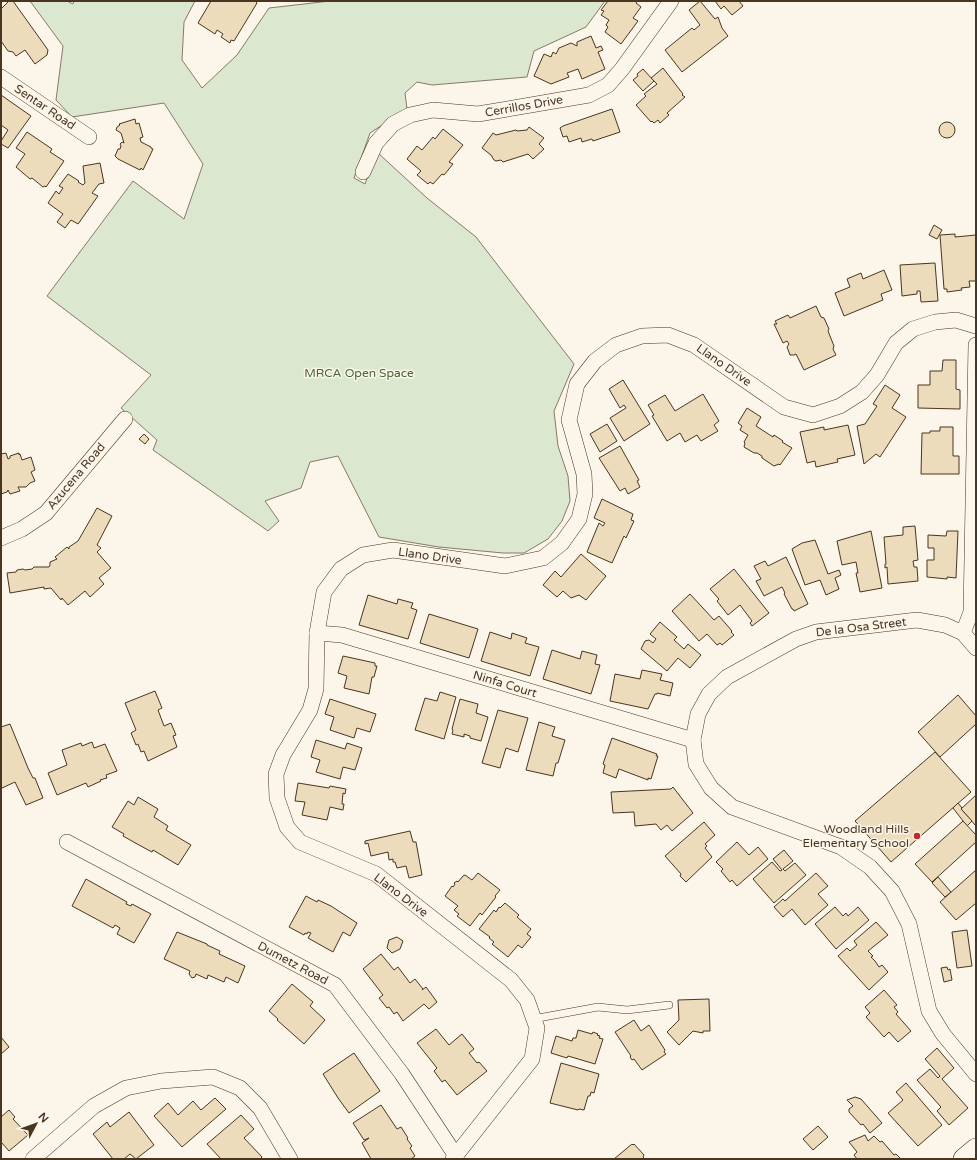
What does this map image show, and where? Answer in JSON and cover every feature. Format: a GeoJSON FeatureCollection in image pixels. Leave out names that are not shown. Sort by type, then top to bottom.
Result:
{"type":"FeatureCollection","features":[{"type":"Feature","properties":{"kind":"street","name":"Cerrillos Drive"},"geometry":{"type":"LineString","coordinates":[[363,172],[376,143],[393,124],[410,115],[432,110],[478,114],[589,95],[608,85],[622,70],[671,1]]}},
{"type":"Feature","properties":{"kind":"street","name":"Sentar Road"},"geometry":{"type":"LineString","coordinates":[[1,77],[90,137]]}},
{"type":"Feature","properties":{"kind":"street","name":"Llano Drive"},"geometry":{"type":"LineString","coordinates":[[455,1157],[532,1059],[537,1028],[527,1000],[511,980],[376,874],[300,842],[287,827],[277,798],[276,774],[283,755],[310,710],[316,689],[317,632],[324,592],[341,569],[363,555],[393,550],[505,566],[542,558],[562,543],[579,519],[585,494],[584,474],[569,420],[577,384],[595,361],[616,345],[642,336],[668,335],[694,345],[784,407],[813,415],[840,406],[862,392],[876,375],[896,343],[913,329],[935,322],[956,320],[976,326]]}},
{"type":"Feature","properties":{"kind":"street"},"geometry":{"type":"LineString","coordinates":[[963,633],[971,612],[976,345]]}},
{"type":"Feature","properties":{"kind":"street","name":"Azucena Road"},"geometry":{"type":"LineString","coordinates":[[1,538],[22,529],[46,513],[125,419]]}},
{"type":"Feature","properties":{"kind":"street","name":"De la Osa Street"},"geometry":{"type":"LineString","coordinates":[[976,648],[963,633],[945,625],[917,620],[816,632],[796,639],[727,677],[709,694],[698,714],[693,740],[696,764],[711,788],[732,807],[841,847],[870,867],[892,891],[910,924],[929,1011],[943,1034],[976,1074]]}},
{"type":"Feature","properties":{"kind":"street","name":"Ninfa Court"},"geometry":{"type":"LineString","coordinates":[[317,632],[342,635],[693,740]]}},
{"type":"Feature","properties":{"kind":"street","name":"Dumetz Road"},"geometry":{"type":"LineString","coordinates":[[67,842],[335,985],[402,1074],[455,1157]]}},
{"type":"Feature","properties":{"kind":"street"},"geometry":{"type":"LineString","coordinates":[[33,1159],[94,1106],[126,1088],[161,1081],[212,1077],[240,1088],[260,1108],[290,1159]]}},
{"type":"Feature","properties":{"kind":"street"},"geometry":{"type":"LineString","coordinates":[[964,1159],[976,1149]]}},
{"type":"Feature","properties":{"kind":"lane"},"geometry":{"type":"LineString","coordinates":[[533,1018],[598,1007],[627,1010],[668,1005]]}},
{"type":"Feature","properties":{"kind":"green space","name":"MRCA Open Space"},"geometry":{"type":"Polygon","coordinates":[[[30,1],[67,1],[73,4],[74,1],[195,1],[184,22],[182,60],[202,88],[237,55],[269,8],[330,1],[605,1],[586,27],[534,51],[527,77],[432,85],[417,82],[405,93],[407,109],[370,133],[354,178],[365,184],[372,164],[378,153],[427,198],[476,237],[574,364],[554,411],[558,446],[568,476],[570,501],[562,521],[548,539],[524,553],[503,553],[439,547],[379,537],[338,456],[310,462],[301,488],[265,501],[279,521],[268,531],[153,450],[157,440],[121,408],[151,375],[47,296],[133,181],[184,219],[203,164],[164,103],[72,117],[56,100],[63,46],[30,1]]]}},
{"type":"Feature","properties":{"kind":"building"},"geometry":{"type":"Polygon","coordinates":[[[9,1],[13,1],[48,50],[47,55],[35,64],[25,50],[16,56],[13,52],[8,51],[1,41],[1,9],[9,1]]]}},
{"type":"Feature","properties":{"kind":"building"},"geometry":{"type":"Polygon","coordinates":[[[211,1],[255,1],[257,3],[234,41],[231,40],[230,43],[221,37],[223,34],[217,30],[215,34],[198,23],[211,1]]]}},
{"type":"Feature","properties":{"kind":"building"},"geometry":{"type":"Polygon","coordinates":[[[608,1],[637,1],[636,3],[641,7],[633,18],[638,21],[621,44],[605,32],[608,27],[606,25],[609,20],[601,15],[604,11],[601,10],[608,1]]]}},
{"type":"Feature","properties":{"kind":"building"},"geometry":{"type":"Polygon","coordinates":[[[700,1],[715,19],[718,17],[722,28],[728,36],[682,72],[665,50],[692,28],[694,30],[700,25],[689,10],[700,1]]]}},
{"type":"Feature","properties":{"kind":"building"},"geometry":{"type":"Polygon","coordinates":[[[715,1],[739,1],[743,6],[732,15],[724,6],[721,9],[715,1]]]}},
{"type":"Feature","properties":{"kind":"building"},"geometry":{"type":"Polygon","coordinates":[[[591,36],[596,48],[601,46],[603,50],[598,52],[605,69],[582,79],[578,69],[567,73],[569,77],[551,84],[534,76],[544,54],[551,57],[553,52],[556,54],[559,48],[571,43],[577,46],[577,42],[591,36]]]}},
{"type":"Feature","properties":{"kind":"building"},"geometry":{"type":"Polygon","coordinates":[[[663,68],[685,97],[667,113],[669,115],[660,123],[658,120],[654,123],[652,121],[651,122],[636,105],[646,96],[644,94],[657,84],[651,78],[663,68]]]}},
{"type":"Feature","properties":{"kind":"building"},"geometry":{"type":"Polygon","coordinates":[[[643,69],[654,81],[643,91],[633,80],[643,69]]]}},
{"type":"Feature","properties":{"kind":"building"},"geometry":{"type":"Polygon","coordinates":[[[1,95],[31,116],[8,148],[1,144],[1,141],[8,130],[1,125],[1,95]]]}},
{"type":"Feature","properties":{"kind":"building"},"geometry":{"type":"Polygon","coordinates":[[[612,109],[620,132],[593,141],[592,139],[582,142],[581,138],[569,142],[567,136],[563,137],[560,128],[563,126],[612,109]]]}},
{"type":"Feature","properties":{"kind":"building"},"geometry":{"type":"Polygon","coordinates":[[[135,119],[136,124],[139,123],[143,137],[140,138],[141,142],[153,149],[143,170],[141,168],[140,170],[118,159],[115,156],[118,149],[120,149],[120,144],[122,142],[124,143],[121,133],[116,130],[117,127],[120,125],[119,124],[135,119]]]}},
{"type":"Feature","properties":{"kind":"building"},"geometry":{"type":"Polygon","coordinates":[[[944,122],[950,122],[955,127],[953,136],[950,138],[944,138],[939,133],[939,127],[944,122]]]}},
{"type":"Feature","properties":{"kind":"building"},"geometry":{"type":"Polygon","coordinates":[[[529,127],[544,138],[539,144],[544,149],[533,159],[528,154],[503,162],[501,160],[496,161],[482,148],[493,133],[496,135],[516,130],[527,130],[529,127]]]}},
{"type":"Feature","properties":{"kind":"building"},"geometry":{"type":"Polygon","coordinates":[[[443,129],[463,145],[449,162],[453,164],[444,175],[442,174],[433,184],[430,182],[428,184],[417,175],[421,171],[407,159],[417,146],[422,150],[433,137],[435,139],[443,129]]]}},
{"type":"Feature","properties":{"kind":"building"},"geometry":{"type":"Polygon","coordinates":[[[27,132],[52,149],[50,152],[64,161],[46,187],[43,187],[32,178],[30,179],[16,167],[25,154],[16,148],[27,132]]]}},
{"type":"Feature","properties":{"kind":"building"},"geometry":{"type":"Polygon","coordinates":[[[100,163],[104,183],[99,184],[92,193],[98,196],[78,224],[71,220],[65,228],[57,222],[63,214],[48,203],[56,191],[59,194],[63,188],[59,186],[68,174],[83,185],[85,183],[83,166],[100,163]]]}},
{"type":"Feature","properties":{"kind":"building"},"geometry":{"type":"Polygon","coordinates":[[[934,225],[942,230],[937,239],[929,235],[934,225]]]}},
{"type":"Feature","properties":{"kind":"building"},"geometry":{"type":"Polygon","coordinates":[[[955,234],[955,237],[976,235],[976,281],[969,281],[970,287],[961,288],[962,290],[947,292],[947,289],[944,289],[940,235],[955,234]]]}},
{"type":"Feature","properties":{"kind":"building"},"geometry":{"type":"Polygon","coordinates":[[[935,263],[938,301],[921,302],[920,291],[917,291],[917,294],[902,296],[900,265],[935,263]]]}},
{"type":"Feature","properties":{"kind":"building"},"geometry":{"type":"Polygon","coordinates":[[[884,270],[892,290],[881,294],[883,300],[844,316],[835,293],[850,287],[847,279],[861,273],[863,279],[884,270]]]}},
{"type":"Feature","properties":{"kind":"building"},"geometry":{"type":"Polygon","coordinates":[[[816,306],[829,329],[828,331],[836,355],[804,370],[796,354],[790,355],[787,347],[789,344],[787,341],[783,343],[774,324],[777,324],[775,321],[788,315],[790,318],[816,306]]]}},
{"type":"Feature","properties":{"kind":"building"},"geometry":{"type":"Polygon","coordinates":[[[943,360],[956,360],[956,389],[960,390],[960,409],[918,408],[918,385],[930,385],[930,371],[942,371],[943,360]]]}},
{"type":"Feature","properties":{"kind":"building"},"geometry":{"type":"Polygon","coordinates":[[[623,380],[650,424],[624,441],[610,418],[626,408],[624,405],[620,408],[609,389],[623,380]]]}},
{"type":"Feature","properties":{"kind":"building"},"geometry":{"type":"Polygon","coordinates":[[[885,385],[900,395],[892,408],[906,417],[880,457],[876,454],[864,464],[857,426],[865,424],[877,406],[873,404],[885,385]]]}},
{"type":"Feature","properties":{"kind":"building"},"geometry":{"type":"Polygon","coordinates":[[[703,394],[719,421],[714,425],[718,431],[701,441],[697,435],[685,442],[680,433],[667,441],[652,416],[654,415],[648,405],[665,395],[675,411],[703,394]]]}},
{"type":"Feature","properties":{"kind":"building"},"geometry":{"type":"Polygon","coordinates":[[[747,408],[761,417],[756,426],[773,437],[774,435],[792,448],[780,465],[774,466],[762,458],[762,456],[744,447],[744,442],[748,435],[740,430],[742,426],[738,423],[747,408]]]}},
{"type":"Feature","properties":{"kind":"building"},"geometry":{"type":"Polygon","coordinates":[[[607,424],[617,441],[600,452],[590,434],[607,424]]]}},
{"type":"Feature","properties":{"kind":"building"},"geometry":{"type":"Polygon","coordinates":[[[848,425],[855,455],[837,459],[838,462],[816,467],[815,461],[807,463],[800,432],[824,427],[824,430],[848,425]]]}},
{"type":"Feature","properties":{"kind":"building"},"geometry":{"type":"Polygon","coordinates":[[[940,427],[953,427],[953,456],[959,456],[959,474],[921,474],[922,433],[940,431],[940,427]]]}},
{"type":"Feature","properties":{"kind":"building"},"geometry":{"type":"Polygon","coordinates":[[[144,434],[149,439],[145,444],[139,439],[144,434]]]}},
{"type":"Feature","properties":{"kind":"building"},"geometry":{"type":"Polygon","coordinates":[[[620,446],[639,480],[637,481],[640,487],[628,494],[625,488],[620,491],[599,458],[620,446]]]}},
{"type":"Feature","properties":{"kind":"building"},"geometry":{"type":"Polygon","coordinates":[[[6,453],[8,459],[10,456],[19,453],[22,460],[31,457],[35,470],[31,472],[35,481],[26,487],[18,487],[20,491],[10,494],[8,490],[7,492],[1,494],[1,454],[6,453]]]}},
{"type":"Feature","properties":{"kind":"building"},"geometry":{"type":"Polygon","coordinates":[[[602,499],[633,514],[631,520],[634,521],[626,538],[624,536],[612,563],[587,552],[599,523],[603,526],[605,523],[594,518],[602,499]]]}},
{"type":"Feature","properties":{"kind":"building"},"geometry":{"type":"Polygon","coordinates":[[[97,508],[112,516],[97,545],[101,548],[97,552],[111,568],[99,578],[104,584],[90,597],[85,591],[68,605],[62,598],[61,600],[51,588],[44,589],[44,587],[10,593],[7,573],[16,572],[17,570],[23,569],[32,569],[34,567],[49,567],[50,562],[57,559],[55,557],[67,547],[69,549],[69,547],[78,541],[97,508]]]}},
{"type":"Feature","properties":{"kind":"building"},"geometry":{"type":"Polygon","coordinates":[[[915,526],[918,560],[913,561],[914,567],[917,567],[918,581],[888,584],[887,567],[885,568],[884,537],[903,535],[903,527],[915,526]]]}},
{"type":"Feature","properties":{"kind":"building"},"geometry":{"type":"Polygon","coordinates":[[[871,531],[882,588],[860,592],[856,573],[858,573],[856,562],[842,565],[837,541],[871,531]]]}},
{"type":"Feature","properties":{"kind":"building"},"geometry":{"type":"Polygon","coordinates":[[[947,531],[958,531],[956,578],[947,577],[947,579],[927,577],[927,560],[934,560],[934,548],[928,548],[928,535],[946,536],[947,531]]]}},
{"type":"Feature","properties":{"kind":"building"},"geometry":{"type":"Polygon","coordinates":[[[815,540],[828,574],[839,570],[841,575],[835,578],[839,589],[826,595],[820,580],[805,585],[792,549],[802,543],[815,540]]]}},
{"type":"Feature","properties":{"kind":"building"},"geometry":{"type":"Polygon","coordinates":[[[581,554],[606,576],[586,600],[579,595],[571,598],[563,591],[557,597],[543,585],[555,571],[561,577],[581,554]]]}},
{"type":"Feature","properties":{"kind":"building"},"geometry":{"type":"Polygon","coordinates":[[[786,557],[808,604],[794,611],[784,594],[785,593],[782,587],[764,596],[756,581],[761,579],[754,566],[765,561],[768,566],[786,557]]]}},
{"type":"Feature","properties":{"kind":"building"},"geometry":{"type":"Polygon","coordinates":[[[734,569],[769,613],[752,626],[750,623],[752,621],[740,605],[728,615],[717,601],[719,599],[710,589],[734,569]]]}},
{"type":"Feature","properties":{"kind":"building"},"geometry":{"type":"Polygon","coordinates":[[[690,594],[714,620],[719,616],[732,631],[731,632],[734,635],[722,645],[720,643],[717,645],[707,634],[699,641],[672,611],[690,594]]]}},
{"type":"Feature","properties":{"kind":"building"},"geometry":{"type":"Polygon","coordinates":[[[368,595],[397,604],[398,599],[413,603],[411,608],[417,610],[408,639],[359,625],[368,595]]]}},
{"type":"Feature","properties":{"kind":"building"},"geometry":{"type":"Polygon","coordinates":[[[429,614],[478,629],[469,658],[420,643],[429,614]]]}},
{"type":"Feature","properties":{"kind":"building"},"geometry":{"type":"Polygon","coordinates":[[[660,622],[677,637],[674,640],[684,649],[688,644],[701,655],[690,668],[678,658],[667,671],[641,649],[645,641],[649,640],[653,643],[656,639],[650,634],[660,622]]]}},
{"type":"Feature","properties":{"kind":"building"},"geometry":{"type":"Polygon","coordinates":[[[490,632],[511,639],[512,633],[527,638],[525,643],[539,647],[530,676],[481,661],[490,632]]]}},
{"type":"Feature","properties":{"kind":"building"},"geometry":{"type":"Polygon","coordinates":[[[552,650],[580,659],[582,651],[597,655],[595,664],[600,665],[591,694],[543,679],[552,650]]]}},
{"type":"Feature","properties":{"kind":"building"},"geometry":{"type":"Polygon","coordinates":[[[343,656],[375,663],[375,666],[377,666],[374,677],[372,677],[369,694],[344,688],[347,676],[338,673],[343,656]]]}},
{"type":"Feature","properties":{"kind":"building"},"geometry":{"type":"Polygon","coordinates":[[[642,670],[662,674],[660,680],[673,683],[670,696],[657,693],[655,694],[648,709],[610,701],[615,674],[640,679],[642,670]]]}},
{"type":"Feature","properties":{"kind":"building"},"geometry":{"type":"Polygon","coordinates":[[[155,691],[162,708],[158,710],[164,726],[171,723],[176,735],[173,736],[177,747],[148,761],[144,751],[141,752],[138,744],[136,745],[131,733],[136,730],[125,703],[155,691]]]}},
{"type":"Feature","properties":{"kind":"building"},"geometry":{"type":"Polygon","coordinates":[[[440,692],[456,697],[444,739],[415,730],[425,698],[437,701],[440,692]]]}},
{"type":"Feature","properties":{"kind":"building"},"geometry":{"type":"Polygon","coordinates":[[[958,695],[976,716],[976,724],[940,757],[918,732],[958,695]]]}},
{"type":"Feature","properties":{"kind":"building"},"geometry":{"type":"Polygon","coordinates":[[[330,699],[376,714],[370,732],[357,728],[354,738],[330,730],[334,717],[325,714],[330,699]]]}},
{"type":"Feature","properties":{"kind":"building"},"geometry":{"type":"Polygon","coordinates":[[[460,699],[478,704],[476,713],[488,717],[481,741],[470,738],[470,736],[464,734],[464,737],[452,734],[460,699]]]}},
{"type":"Feature","properties":{"kind":"building"},"geometry":{"type":"Polygon","coordinates":[[[498,710],[528,718],[518,752],[506,748],[500,768],[482,763],[498,710]]]}},
{"type":"Feature","properties":{"kind":"building"},"geometry":{"type":"Polygon","coordinates":[[[539,722],[555,727],[552,736],[565,740],[558,763],[556,763],[553,776],[526,770],[539,722]]]}},
{"type":"Feature","properties":{"kind":"building"},"geometry":{"type":"Polygon","coordinates":[[[10,724],[28,768],[33,778],[35,778],[43,798],[26,805],[15,782],[2,788],[1,786],[1,727],[10,724]]]}},
{"type":"Feature","properties":{"kind":"building"},"geometry":{"type":"Polygon","coordinates":[[[612,738],[657,754],[656,756],[658,756],[651,779],[648,778],[648,780],[619,769],[616,778],[603,773],[605,765],[603,764],[612,738]]]}},
{"type":"Feature","properties":{"kind":"building"},"geometry":{"type":"Polygon","coordinates":[[[316,740],[345,749],[347,743],[362,748],[355,770],[343,767],[340,779],[316,772],[320,760],[311,757],[316,740]]]}},
{"type":"Feature","properties":{"kind":"building"},"geometry":{"type":"Polygon","coordinates":[[[92,742],[94,748],[105,744],[117,771],[106,775],[107,778],[88,787],[86,783],[57,795],[48,773],[67,765],[62,750],[81,743],[82,746],[92,742]]]}},
{"type":"Feature","properties":{"kind":"building"},"geometry":{"type":"Polygon","coordinates":[[[935,752],[971,792],[891,862],[855,821],[935,752]]]}},
{"type":"Feature","properties":{"kind":"building"},"geometry":{"type":"Polygon","coordinates":[[[298,783],[346,789],[345,794],[343,793],[343,810],[330,807],[327,820],[302,815],[305,802],[295,801],[298,783]]]}},
{"type":"Feature","properties":{"kind":"building"},"geometry":{"type":"Polygon","coordinates":[[[673,787],[693,813],[672,831],[667,825],[661,830],[656,824],[635,826],[634,812],[613,813],[611,792],[671,789],[673,787]]]}},
{"type":"Feature","properties":{"kind":"building"},"geometry":{"type":"Polygon","coordinates":[[[976,795],[976,826],[961,809],[976,795]]]}},
{"type":"Feature","properties":{"kind":"building"},"geometry":{"type":"Polygon","coordinates":[[[138,797],[158,809],[154,817],[168,826],[166,830],[191,845],[178,865],[153,850],[152,852],[123,836],[124,834],[112,827],[128,801],[134,805],[138,797]]]}},
{"type":"Feature","properties":{"kind":"building"},"geometry":{"type":"Polygon","coordinates":[[[958,803],[962,808],[961,809],[972,821],[967,826],[953,808],[958,803]]]}},
{"type":"Feature","properties":{"kind":"building"},"geometry":{"type":"Polygon","coordinates":[[[963,821],[976,835],[976,842],[932,882],[915,864],[963,821]]]}},
{"type":"Feature","properties":{"kind":"building"},"geometry":{"type":"Polygon","coordinates":[[[704,822],[715,835],[705,844],[707,846],[705,848],[712,857],[686,882],[665,856],[704,822]]]}},
{"type":"Feature","properties":{"kind":"building"},"geometry":{"type":"Polygon","coordinates":[[[410,831],[413,842],[416,842],[422,875],[409,878],[406,866],[397,868],[395,862],[393,862],[393,859],[389,860],[388,852],[371,856],[368,843],[365,844],[365,841],[410,831]]]}},
{"type":"Feature","properties":{"kind":"building"},"geometry":{"type":"Polygon","coordinates":[[[737,842],[749,855],[758,847],[768,859],[737,886],[732,880],[730,882],[721,871],[723,869],[716,862],[737,842]]]}},
{"type":"Feature","properties":{"kind":"building"},"geometry":{"type":"Polygon","coordinates":[[[784,850],[793,861],[783,869],[785,871],[795,863],[806,875],[774,903],[753,879],[772,862],[780,871],[782,870],[773,859],[784,850]]]}},
{"type":"Feature","properties":{"kind":"building"},"geometry":{"type":"Polygon","coordinates":[[[976,870],[976,903],[956,920],[940,902],[976,870]]]}},
{"type":"Feature","properties":{"kind":"building"},"geometry":{"type":"Polygon","coordinates":[[[478,873],[500,890],[482,915],[480,913],[470,926],[457,916],[459,914],[454,910],[458,906],[445,896],[452,886],[453,887],[455,884],[454,883],[457,881],[458,882],[463,876],[465,875],[472,880],[478,873]]]}},
{"type":"Feature","properties":{"kind":"building"},"geometry":{"type":"Polygon","coordinates":[[[816,873],[828,886],[818,894],[828,905],[805,925],[792,909],[783,917],[774,907],[783,899],[785,901],[816,873]]]}},
{"type":"Feature","properties":{"kind":"building"},"geometry":{"type":"Polygon","coordinates":[[[938,877],[951,892],[945,897],[932,883],[938,877]]]}},
{"type":"Feature","properties":{"kind":"building"},"geometry":{"type":"Polygon","coordinates":[[[86,879],[127,902],[126,904],[131,906],[132,904],[151,914],[134,943],[117,934],[120,928],[115,925],[113,928],[72,906],[86,879]]]}},
{"type":"Feature","properties":{"kind":"building"},"geometry":{"type":"Polygon","coordinates":[[[306,896],[317,902],[318,900],[331,906],[357,923],[350,936],[343,932],[333,952],[308,938],[311,933],[308,932],[304,935],[289,927],[306,896]]]}},
{"type":"Feature","properties":{"kind":"building"},"geometry":{"type":"Polygon","coordinates":[[[505,903],[519,915],[517,917],[531,929],[527,934],[531,937],[522,948],[518,945],[508,957],[492,944],[494,942],[489,938],[490,937],[479,929],[494,910],[496,912],[499,907],[500,908],[505,903]]]}},
{"type":"Feature","properties":{"kind":"building"},"geometry":{"type":"Polygon","coordinates":[[[835,907],[843,916],[846,913],[848,916],[858,907],[869,920],[836,949],[815,924],[835,907]]]}},
{"type":"Feature","properties":{"kind":"building"},"geometry":{"type":"Polygon","coordinates":[[[876,922],[888,935],[868,951],[873,956],[871,957],[879,967],[882,965],[888,972],[869,990],[838,956],[847,948],[850,951],[857,945],[854,941],[876,922]]]}},
{"type":"Feature","properties":{"kind":"building"},"geometry":{"type":"Polygon","coordinates":[[[967,930],[972,966],[957,968],[952,932],[967,930]]]}},
{"type":"Feature","properties":{"kind":"building"},"geometry":{"type":"Polygon","coordinates":[[[177,932],[207,944],[220,951],[219,954],[245,966],[238,983],[226,977],[224,982],[208,975],[207,979],[196,974],[195,977],[192,978],[189,974],[190,971],[164,959],[177,932]]]}},
{"type":"Feature","properties":{"kind":"building"},"geometry":{"type":"Polygon","coordinates":[[[397,937],[403,941],[400,949],[392,953],[387,948],[389,940],[397,937]]]}},
{"type":"Feature","properties":{"kind":"building"},"geometry":{"type":"Polygon","coordinates":[[[381,954],[394,970],[398,967],[410,983],[415,979],[423,989],[422,990],[426,987],[437,1002],[429,1009],[424,1004],[403,1021],[397,1012],[394,1014],[389,1007],[387,1008],[379,998],[383,995],[363,969],[381,954]]]}},
{"type":"Feature","properties":{"kind":"building"},"geometry":{"type":"Polygon","coordinates":[[[947,967],[948,970],[950,969],[952,980],[944,982],[941,968],[947,967]]]}},
{"type":"Feature","properties":{"kind":"building"},"geometry":{"type":"Polygon","coordinates":[[[292,984],[313,1002],[310,1006],[325,1020],[304,1044],[269,1011],[292,984]]]}},
{"type":"Feature","properties":{"kind":"building"},"geometry":{"type":"Polygon","coordinates":[[[884,990],[897,1005],[894,1007],[898,1012],[896,1014],[911,1031],[898,1042],[889,1032],[884,1037],[866,1017],[870,1013],[865,1007],[884,990]]]}},
{"type":"Feature","properties":{"kind":"building"},"geometry":{"type":"Polygon","coordinates":[[[709,999],[710,1031],[703,1031],[703,1033],[693,1031],[679,1045],[667,1032],[679,1020],[678,1000],[709,999]]]}},
{"type":"Feature","properties":{"kind":"building"},"geometry":{"type":"Polygon","coordinates":[[[634,1020],[641,1031],[649,1025],[666,1054],[642,1070],[634,1059],[632,1060],[630,1057],[631,1056],[615,1032],[634,1020]]]}},
{"type":"Feature","properties":{"kind":"building"},"geometry":{"type":"Polygon","coordinates":[[[436,1029],[449,1045],[462,1034],[474,1049],[469,1053],[477,1063],[479,1062],[487,1071],[457,1095],[445,1080],[442,1082],[434,1071],[437,1068],[417,1043],[436,1029]]]}},
{"type":"Feature","properties":{"kind":"building"},"geometry":{"type":"Polygon","coordinates":[[[578,1030],[592,1034],[593,1032],[600,1036],[599,1038],[603,1039],[595,1064],[568,1056],[567,1058],[551,1053],[556,1036],[572,1041],[573,1038],[576,1038],[578,1030]]]}},
{"type":"Feature","properties":{"kind":"building"},"geometry":{"type":"Polygon","coordinates":[[[1,1037],[9,1047],[1,1054],[1,1037]]]}},
{"type":"Feature","properties":{"kind":"building"},"geometry":{"type":"Polygon","coordinates":[[[937,1048],[954,1068],[942,1079],[968,1108],[949,1125],[937,1111],[941,1107],[917,1080],[930,1069],[938,1078],[940,1076],[925,1059],[937,1048]]]}},
{"type":"Feature","properties":{"kind":"building"},"geometry":{"type":"Polygon","coordinates":[[[354,1053],[380,1091],[349,1113],[323,1074],[354,1053]]]}},
{"type":"Feature","properties":{"kind":"building"},"geometry":{"type":"Polygon","coordinates":[[[561,1063],[599,1074],[594,1093],[591,1092],[590,1096],[588,1096],[584,1110],[578,1110],[550,1103],[561,1063]]]}},
{"type":"Feature","properties":{"kind":"building"},"geometry":{"type":"Polygon","coordinates":[[[906,1083],[942,1125],[918,1146],[888,1113],[903,1100],[896,1092],[906,1083]]]}},
{"type":"Feature","properties":{"kind":"building"},"geometry":{"type":"Polygon","coordinates":[[[855,1097],[861,1099],[882,1123],[870,1133],[863,1124],[861,1125],[849,1112],[849,1109],[853,1106],[847,1100],[855,1097]]]}},
{"type":"Feature","properties":{"kind":"building"},"geometry":{"type":"Polygon","coordinates":[[[215,1098],[226,1109],[182,1147],[154,1116],[168,1103],[178,1115],[193,1101],[201,1110],[215,1098]]]}},
{"type":"Feature","properties":{"kind":"building"},"geometry":{"type":"Polygon","coordinates":[[[381,1105],[397,1129],[401,1127],[408,1138],[407,1139],[412,1146],[410,1148],[415,1156],[411,1159],[371,1159],[362,1143],[369,1138],[364,1140],[353,1123],[381,1105]]]}},
{"type":"Feature","properties":{"kind":"building"},"geometry":{"type":"Polygon","coordinates":[[[9,1110],[15,1117],[13,1119],[28,1135],[9,1151],[1,1142],[1,1117],[9,1110]]]}},
{"type":"Feature","properties":{"kind":"building"},"geometry":{"type":"Polygon","coordinates":[[[129,1112],[154,1145],[136,1159],[130,1154],[124,1159],[113,1159],[93,1134],[107,1122],[110,1127],[129,1112]]]}},
{"type":"Feature","properties":{"kind":"building"},"geometry":{"type":"Polygon","coordinates":[[[241,1115],[254,1129],[244,1138],[262,1157],[260,1159],[221,1159],[207,1144],[241,1115]]]}},
{"type":"Feature","properties":{"kind":"building"},"geometry":{"type":"Polygon","coordinates":[[[818,1126],[828,1137],[813,1150],[803,1139],[818,1126]]]}},
{"type":"Feature","properties":{"kind":"building"},"geometry":{"type":"Polygon","coordinates":[[[865,1135],[868,1141],[874,1136],[880,1142],[882,1141],[894,1155],[896,1154],[901,1159],[857,1159],[854,1155],[857,1152],[849,1142],[865,1135]]]}},
{"type":"Feature","properties":{"kind":"building"},"geometry":{"type":"Polygon","coordinates":[[[634,1144],[644,1155],[643,1157],[645,1159],[614,1159],[634,1144]]]}},
{"type":"Feature","properties":{"kind":"place","name":"Woodland Hills Elementary School"},"geometry":{"type":"Point","coordinates":[917,836]}}]}
